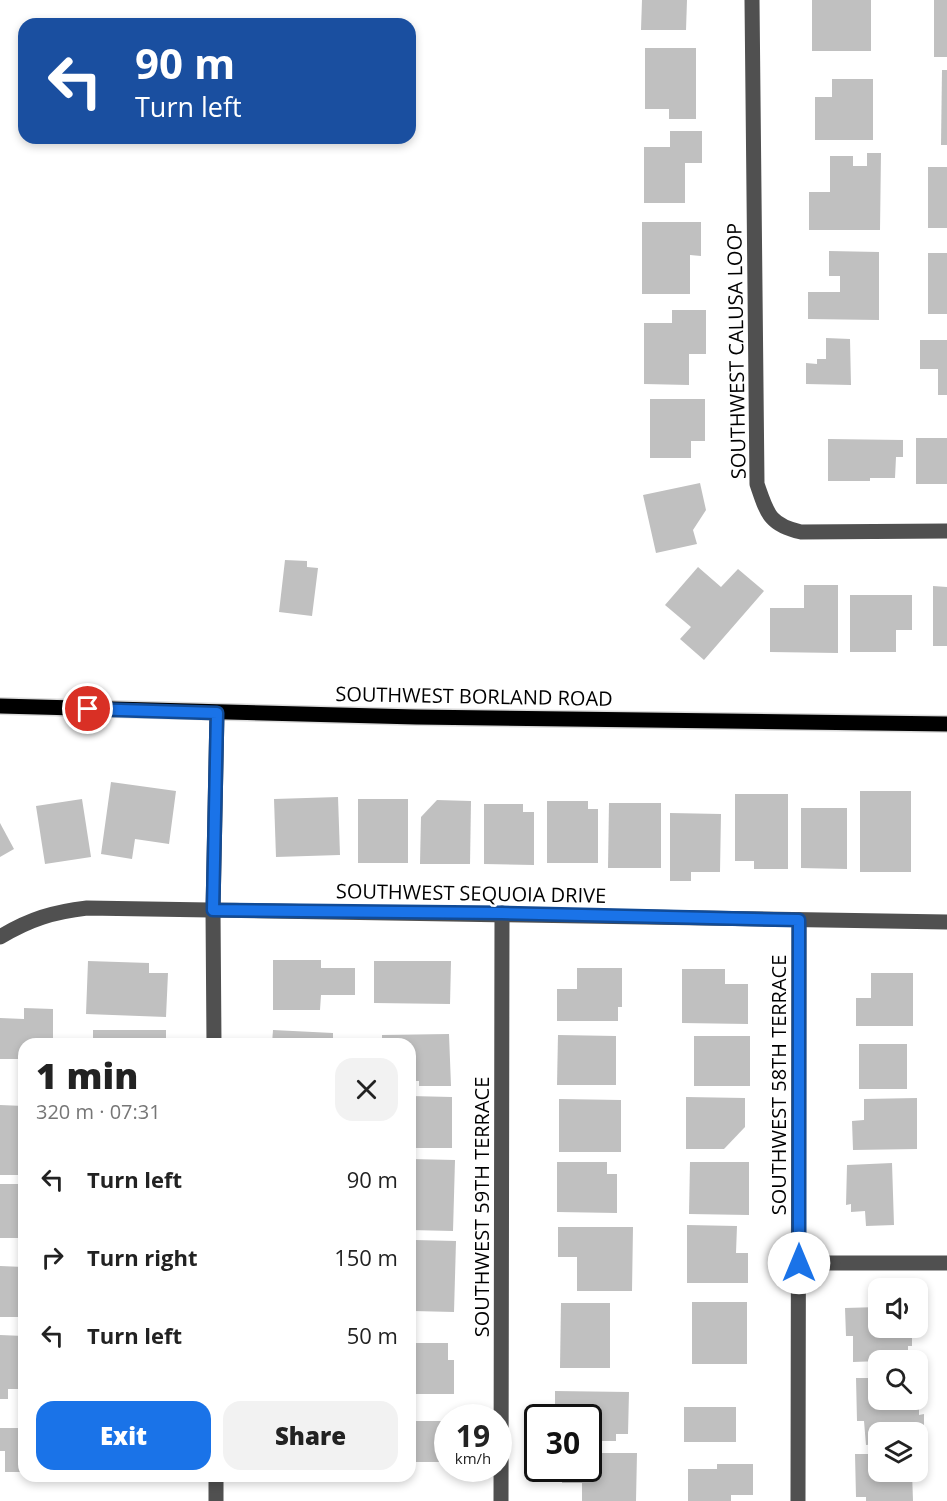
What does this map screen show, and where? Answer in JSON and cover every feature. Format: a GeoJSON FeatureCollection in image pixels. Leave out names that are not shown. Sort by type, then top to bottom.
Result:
{"type":"FeatureCollection","features":[{"type":"Feature","properties":{"kind":"main road","name":"SOUTHWEST BORLAND ROAD"},"geometry":{"type":"LineString","coordinates":[[0,706],[217,713],[947,724]]}},
{"type":"Feature","properties":{"kind":"street","name":"SOUTHWEST CALUSA LOOP"},"geometry":{"type":"LineString","coordinates":[[752,0],[758,484],[766,511],[773,521],[786,529],[801,532],[947,531]]}},
{"type":"Feature","properties":{"kind":"street"},"geometry":{"type":"LineString","coordinates":[[214,1038],[213,910],[217,713]]}},
{"type":"Feature","properties":{"kind":"street","name":"SOUTHWEST SEQUOIA DRIVE"},"geometry":{"type":"LineString","coordinates":[[0,937],[27,922],[57,912],[87,908],[947,922]]}},
{"type":"Feature","properties":{"kind":"street","name":"SOUTHWEST 59TH TERRACE"},"geometry":{"type":"LineString","coordinates":[[501,1501],[502,913]]}},
{"type":"Feature","properties":{"kind":"street","name":"SOUTHWEST 58TH TERRACE"},"geometry":{"type":"LineString","coordinates":[[798,1501],[799,920]]}},
{"type":"Feature","properties":{"kind":"street"},"geometry":{"type":"LineString","coordinates":[[799,1263],[947,1263]]}},
{"type":"Feature","properties":{"kind":"street"},"geometry":{"type":"LineString","coordinates":[[216,1482],[216,1501]]}},
{"type":"Feature","properties":{"kind":"building"},"geometry":{"type":"Polygon","coordinates":[[[642,0],[687,0],[686,30],[641,30],[642,0]]]}},
{"type":"Feature","properties":{"kind":"building"},"geometry":{"type":"Polygon","coordinates":[[[812,0],[871,0],[871,51],[812,51],[812,0]]]}},
{"type":"Feature","properties":{"kind":"building"},"geometry":{"type":"Polygon","coordinates":[[[934,0],[947,0],[947,57],[934,57],[934,0]]]}},
{"type":"Feature","properties":{"kind":"building"},"geometry":{"type":"Polygon","coordinates":[[[645,48],[696,48],[696,119],[669,119],[669,109],[645,109],[645,48]]]}},
{"type":"Feature","properties":{"kind":"building"},"geometry":{"type":"Polygon","coordinates":[[[942,70],[947,70],[947,145],[941,145],[942,70]]]}},
{"type":"Feature","properties":{"kind":"building"},"geometry":{"type":"Polygon","coordinates":[[[832,79],[873,79],[873,140],[815,140],[815,97],[832,97],[832,79]]]}},
{"type":"Feature","properties":{"kind":"building"},"geometry":{"type":"Polygon","coordinates":[[[670,131],[702,131],[702,163],[685,163],[685,203],[644,203],[644,147],[670,147],[670,131]]]}},
{"type":"Feature","properties":{"kind":"building"},"geometry":{"type":"Polygon","coordinates":[[[867,153],[881,153],[880,230],[809,230],[809,192],[830,192],[830,156],[853,156],[853,166],[867,166],[867,153]]]}},
{"type":"Feature","properties":{"kind":"building"},"geometry":{"type":"Polygon","coordinates":[[[928,167],[947,167],[947,228],[928,228],[928,167]]]}},
{"type":"Feature","properties":{"kind":"building"},"geometry":{"type":"Polygon","coordinates":[[[642,222],[701,222],[701,256],[690,255],[690,294],[642,294],[642,222]]]}},
{"type":"Feature","properties":{"kind":"building"},"geometry":{"type":"Polygon","coordinates":[[[829,251],[879,252],[879,320],[808,319],[808,292],[840,292],[840,276],[829,276],[829,251]]]}},
{"type":"Feature","properties":{"kind":"building"},"geometry":{"type":"Polygon","coordinates":[[[928,253],[947,253],[947,314],[928,314],[928,253]]]}},
{"type":"Feature","properties":{"kind":"building"},"geometry":{"type":"Polygon","coordinates":[[[672,310],[706,310],[706,354],[689,354],[689,385],[644,384],[644,323],[672,323],[672,310]]]}},
{"type":"Feature","properties":{"kind":"building"},"geometry":{"type":"Polygon","coordinates":[[[826,338],[850,339],[851,385],[806,384],[806,363],[817,364],[817,359],[826,359],[826,338]]]}},
{"type":"Feature","properties":{"kind":"building"},"geometry":{"type":"Polygon","coordinates":[[[920,340],[947,340],[947,395],[938,395],[938,369],[920,369],[920,340]]]}},
{"type":"Feature","properties":{"kind":"building"},"geometry":{"type":"Polygon","coordinates":[[[650,399],[705,399],[705,441],[691,441],[691,458],[650,458],[650,399]]]}},
{"type":"Feature","properties":{"kind":"building"},"geometry":{"type":"Polygon","coordinates":[[[916,438],[947,438],[947,484],[916,484],[916,438]]]}},
{"type":"Feature","properties":{"kind":"building"},"geometry":{"type":"Polygon","coordinates":[[[828,439],[903,440],[903,457],[896,457],[895,478],[870,478],[870,481],[828,481],[828,439]]]}},
{"type":"Feature","properties":{"kind":"building"},"geometry":{"type":"Polygon","coordinates":[[[700,483],[706,510],[693,530],[697,544],[656,553],[643,495],[700,483]]]}},
{"type":"Feature","properties":{"kind":"building"},"geometry":{"type":"Polygon","coordinates":[[[285,560],[307,561],[307,567],[318,568],[312,616],[279,612],[285,560]]]}},
{"type":"Feature","properties":{"kind":"building"},"geometry":{"type":"Polygon","coordinates":[[[698,567],[721,587],[738,569],[764,591],[704,660],[680,639],[691,627],[665,605],[698,567]]]}},
{"type":"Feature","properties":{"kind":"building"},"geometry":{"type":"Polygon","coordinates":[[[804,585],[838,585],[838,653],[770,652],[770,608],[804,608],[804,585]]]}},
{"type":"Feature","properties":{"kind":"building"},"geometry":{"type":"Polygon","coordinates":[[[933,586],[947,587],[947,646],[933,646],[933,586]]]}},
{"type":"Feature","properties":{"kind":"building"},"geometry":{"type":"Polygon","coordinates":[[[850,595],[912,595],[912,630],[896,630],[896,652],[850,652],[850,595]]]}},
{"type":"Feature","properties":{"kind":"building"},"geometry":{"type":"Polygon","coordinates":[[[111,782],[176,791],[169,844],[135,839],[132,859],[101,854],[111,782]]]}},
{"type":"Feature","properties":{"kind":"building"},"geometry":{"type":"Polygon","coordinates":[[[860,791],[911,791],[911,872],[860,872],[860,791]]]}},
{"type":"Feature","properties":{"kind":"building"},"geometry":{"type":"Polygon","coordinates":[[[735,794],[788,794],[788,869],[754,869],[754,861],[735,861],[735,794]]]}},
{"type":"Feature","properties":{"kind":"building"},"geometry":{"type":"Polygon","coordinates":[[[338,797],[340,855],[276,857],[274,799],[338,797]]]}},
{"type":"Feature","properties":{"kind":"building"},"geometry":{"type":"Polygon","coordinates":[[[82,799],[91,857],[45,864],[36,806],[82,799]]]}},
{"type":"Feature","properties":{"kind":"building"},"geometry":{"type":"Polygon","coordinates":[[[358,799],[408,799],[408,863],[358,863],[358,799]]]}},
{"type":"Feature","properties":{"kind":"building"},"geometry":{"type":"Polygon","coordinates":[[[437,800],[471,801],[470,864],[420,864],[421,817],[437,800]]]}},
{"type":"Feature","properties":{"kind":"building"},"geometry":{"type":"Polygon","coordinates":[[[547,801],[588,801],[588,809],[598,809],[598,863],[547,863],[547,801]]]}},
{"type":"Feature","properties":{"kind":"building"},"geometry":{"type":"Polygon","coordinates":[[[609,803],[661,803],[661,868],[608,868],[609,803]]]}},
{"type":"Feature","properties":{"kind":"building"},"geometry":{"type":"Polygon","coordinates":[[[484,804],[523,804],[523,812],[534,812],[534,865],[484,864],[484,804]]]}},
{"type":"Feature","properties":{"kind":"building"},"geometry":{"type":"Polygon","coordinates":[[[801,808],[847,808],[847,869],[801,868],[801,808]]]}},
{"type":"Feature","properties":{"kind":"building"},"geometry":{"type":"Polygon","coordinates":[[[670,813],[721,814],[720,872],[691,872],[691,881],[670,881],[670,813]]]}},
{"type":"Feature","properties":{"kind":"building"},"geometry":{"type":"Polygon","coordinates":[[[0,823],[14,849],[0,857],[0,823]]]}},
{"type":"Feature","properties":{"kind":"building"},"geometry":{"type":"Polygon","coordinates":[[[273,960],[321,960],[321,968],[355,968],[355,995],[321,995],[320,1010],[273,1010],[273,960]]]}},
{"type":"Feature","properties":{"kind":"building"},"geometry":{"type":"Polygon","coordinates":[[[88,961],[149,963],[149,973],[168,973],[166,1017],[86,1014],[88,961]]]}},
{"type":"Feature","properties":{"kind":"building"},"geometry":{"type":"Polygon","coordinates":[[[374,961],[451,961],[450,1004],[374,1003],[374,961]]]}},
{"type":"Feature","properties":{"kind":"building"},"geometry":{"type":"Polygon","coordinates":[[[577,968],[622,968],[622,1007],[618,1007],[618,1021],[557,1021],[557,989],[577,989],[577,968]]]}},
{"type":"Feature","properties":{"kind":"building"},"geometry":{"type":"Polygon","coordinates":[[[682,969],[725,969],[725,984],[748,984],[748,1024],[682,1023],[682,969]]]}},
{"type":"Feature","properties":{"kind":"building"},"geometry":{"type":"Polygon","coordinates":[[[871,973],[913,973],[913,1026],[856,1026],[856,998],[871,998],[871,973]]]}},
{"type":"Feature","properties":{"kind":"building"},"geometry":{"type":"Polygon","coordinates":[[[24,1008],[53,1009],[53,1038],[18,1038],[18,1059],[0,1059],[0,1018],[24,1019],[24,1008]]]}},
{"type":"Feature","properties":{"kind":"building"},"geometry":{"type":"Polygon","coordinates":[[[93,1030],[166,1030],[166,1038],[93,1038],[93,1030]]]}},
{"type":"Feature","properties":{"kind":"building"},"geometry":{"type":"Polygon","coordinates":[[[273,1030],[333,1033],[333,1038],[272,1038],[273,1030]]]}},
{"type":"Feature","properties":{"kind":"building"},"geometry":{"type":"Polygon","coordinates":[[[449,1034],[451,1086],[419,1086],[419,1081],[416,1081],[416,1038],[382,1038],[382,1035],[449,1034]]]}},
{"type":"Feature","properties":{"kind":"building"},"geometry":{"type":"Polygon","coordinates":[[[558,1035],[616,1036],[616,1085],[557,1085],[558,1035]]]}},
{"type":"Feature","properties":{"kind":"building"},"geometry":{"type":"Polygon","coordinates":[[[694,1036],[750,1036],[750,1086],[694,1086],[694,1036]]]}},
{"type":"Feature","properties":{"kind":"building"},"geometry":{"type":"Polygon","coordinates":[[[859,1044],[907,1044],[907,1089],[859,1089],[859,1044]]]}},
{"type":"Feature","properties":{"kind":"building"},"geometry":{"type":"Polygon","coordinates":[[[416,1096],[452,1097],[452,1148],[416,1148],[416,1096]]]}},
{"type":"Feature","properties":{"kind":"building"},"geometry":{"type":"Polygon","coordinates":[[[686,1097],[745,1098],[745,1127],[724,1149],[686,1149],[686,1097]]]}},
{"type":"Feature","properties":{"kind":"building"},"geometry":{"type":"Polygon","coordinates":[[[917,1098],[917,1149],[853,1150],[852,1121],[864,1120],[864,1099],[917,1098]]]}},
{"type":"Feature","properties":{"kind":"building"},"geometry":{"type":"Polygon","coordinates":[[[559,1099],[621,1100],[621,1152],[559,1152],[559,1099]]]}},
{"type":"Feature","properties":{"kind":"building"},"geometry":{"type":"Polygon","coordinates":[[[0,1105],[18,1106],[18,1175],[0,1175],[0,1105]]]}},
{"type":"Feature","properties":{"kind":"building"},"geometry":{"type":"Polygon","coordinates":[[[416,1159],[455,1160],[453,1231],[416,1230],[416,1159]]]}},
{"type":"Feature","properties":{"kind":"building"},"geometry":{"type":"Polygon","coordinates":[[[557,1162],[607,1162],[607,1174],[617,1174],[617,1213],[557,1212],[557,1162]]]}},
{"type":"Feature","properties":{"kind":"building"},"geometry":{"type":"Polygon","coordinates":[[[690,1162],[749,1162],[749,1215],[689,1214],[690,1162]]]}},
{"type":"Feature","properties":{"kind":"building"},"geometry":{"type":"Polygon","coordinates":[[[892,1163],[894,1225],[866,1226],[865,1211],[851,1212],[851,1204],[846,1205],[847,1165],[892,1163]]]}},
{"type":"Feature","properties":{"kind":"building"},"geometry":{"type":"Polygon","coordinates":[[[0,1184],[18,1184],[18,1238],[0,1238],[0,1184]]]}},
{"type":"Feature","properties":{"kind":"building"},"geometry":{"type":"Polygon","coordinates":[[[687,1225],[737,1226],[736,1253],[748,1253],[748,1283],[687,1283],[687,1225]]]}},
{"type":"Feature","properties":{"kind":"building"},"geometry":{"type":"Polygon","coordinates":[[[558,1227],[633,1227],[632,1291],[577,1291],[577,1257],[558,1257],[558,1227]]]}},
{"type":"Feature","properties":{"kind":"building"},"geometry":{"type":"Polygon","coordinates":[[[416,1240],[456,1241],[454,1312],[416,1311],[416,1240]]]}},
{"type":"Feature","properties":{"kind":"building"},"geometry":{"type":"Polygon","coordinates":[[[0,1266],[18,1267],[18,1317],[0,1317],[0,1266]]]}},
{"type":"Feature","properties":{"kind":"building"},"geometry":{"type":"Polygon","coordinates":[[[692,1302],[747,1302],[747,1364],[692,1364],[692,1302]]]}},
{"type":"Feature","properties":{"kind":"building"},"geometry":{"type":"Polygon","coordinates":[[[561,1303],[610,1303],[610,1368],[560,1368],[561,1303]]]}},
{"type":"Feature","properties":{"kind":"building"},"geometry":{"type":"Polygon","coordinates":[[[868,1307],[868,1338],[912,1338],[912,1346],[908,1346],[908,1350],[868,1350],[868,1361],[853,1362],[853,1336],[846,1336],[845,1308],[868,1307]]]}},
{"type":"Feature","properties":{"kind":"building"},"geometry":{"type":"Polygon","coordinates":[[[0,1335],[18,1336],[18,1389],[8,1389],[8,1399],[0,1399],[0,1335]]]}},
{"type":"Feature","properties":{"kind":"building"},"geometry":{"type":"Polygon","coordinates":[[[416,1343],[448,1343],[448,1360],[454,1360],[454,1394],[416,1394],[416,1343]]]}},
{"type":"Feature","properties":{"kind":"building"},"geometry":{"type":"Polygon","coordinates":[[[856,1378],[868,1378],[868,1410],[919,1410],[919,1415],[924,1414],[924,1422],[868,1422],[868,1445],[866,1445],[864,1421],[857,1421],[856,1378]]]}},
{"type":"Feature","properties":{"kind":"building"},"geometry":{"type":"Polygon","coordinates":[[[555,1391],[629,1392],[628,1434],[616,1434],[616,1441],[602,1441],[602,1404],[555,1404],[555,1391]]]}},
{"type":"Feature","properties":{"kind":"building"},"geometry":{"type":"Polygon","coordinates":[[[684,1407],[736,1407],[736,1442],[684,1442],[684,1407]]]}},
{"type":"Feature","properties":{"kind":"building"},"geometry":{"type":"Polygon","coordinates":[[[416,1421],[434,1421],[434,1462],[416,1462],[416,1421]]]}},
{"type":"Feature","properties":{"kind":"building"},"geometry":{"type":"Polygon","coordinates":[[[0,1428],[18,1428],[18,1472],[5,1472],[5,1451],[0,1451],[0,1428]]]}},
{"type":"Feature","properties":{"kind":"building"},"geometry":{"type":"Polygon","coordinates":[[[602,1453],[637,1453],[636,1501],[582,1501],[582,1483],[562,1483],[602,1482],[602,1453]]]}},
{"type":"Feature","properties":{"kind":"building"},"geometry":{"type":"Polygon","coordinates":[[[855,1454],[868,1454],[868,1482],[912,1482],[913,1501],[866,1501],[866,1497],[856,1497],[855,1454]]]}},
{"type":"Feature","properties":{"kind":"building"},"geometry":{"type":"Polygon","coordinates":[[[717,1464],[753,1464],[753,1495],[731,1495],[731,1501],[688,1501],[688,1469],[717,1469],[717,1464]]]}},
{"type":"Feature","properties":{"kind":"route"},"geometry":{"type":"LineString","coordinates":[[88,709],[217,713],[213,910],[502,913],[799,920],[799,1263]]}}]}
